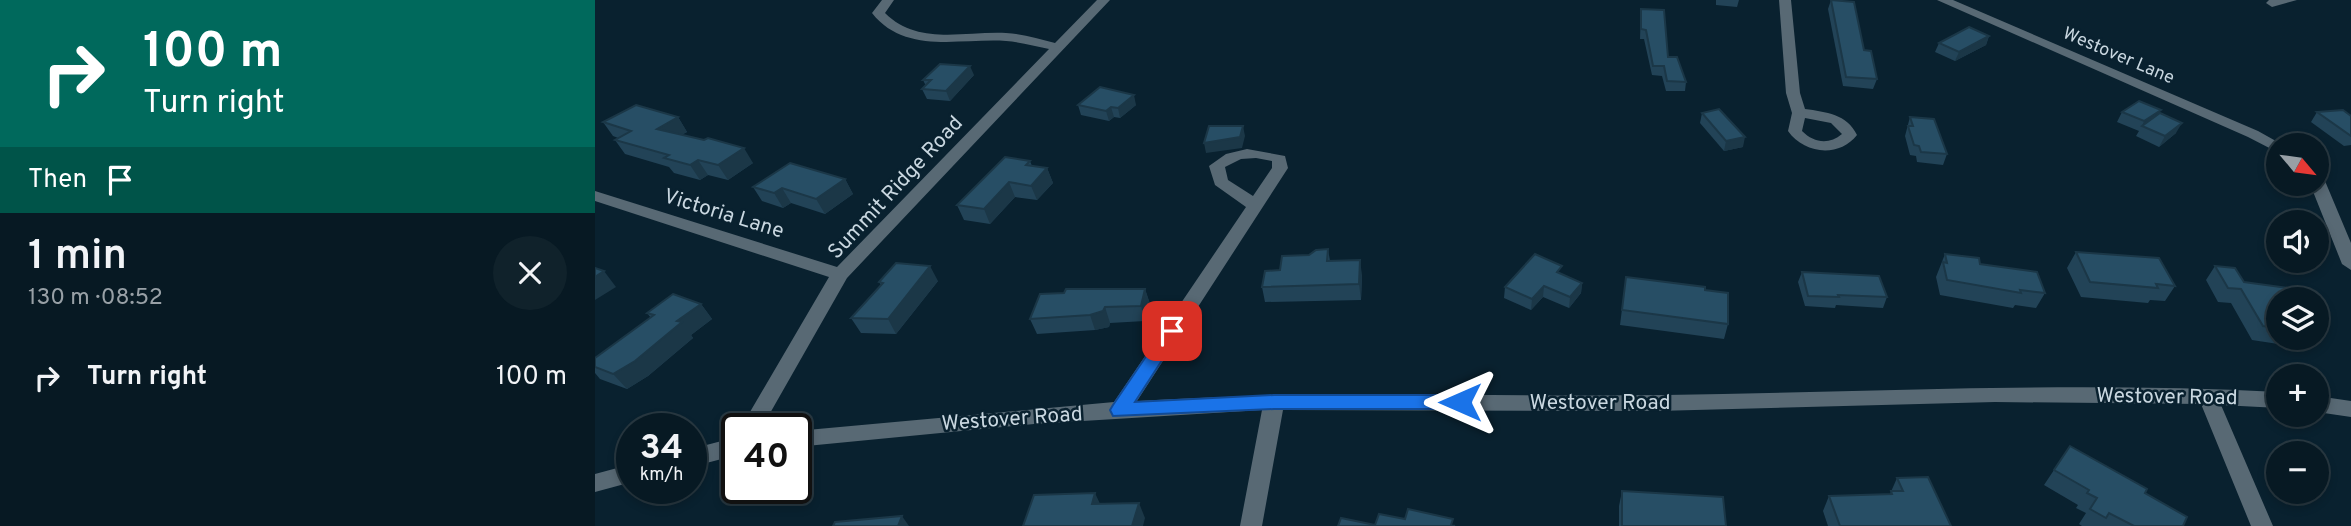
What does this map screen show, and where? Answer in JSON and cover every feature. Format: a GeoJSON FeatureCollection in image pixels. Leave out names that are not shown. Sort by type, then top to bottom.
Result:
{"type":"FeatureCollection","features":[{"type":"Feature","properties":{"kind":"street"},"geometry":{"type":"LineString","coordinates":[[888,0],[878,13],[902,33],[948,38],[1006,37],[1056,47]]}},
{"type":"Feature","properties":{"kind":"street","name":"Summit Ridge Road"},"geometry":{"type":"LineString","coordinates":[[759,413],[840,274],[1104,0]]}},
{"type":"Feature","properties":{"kind":"street"},"geometry":{"type":"LineString","coordinates":[[1784,0],[1793,93],[1799,113]]}},
{"type":"Feature","properties":{"kind":"street","name":"Westover Lane"},"geometry":{"type":"LineString","coordinates":[[1943,0],[2266,142]]}},
{"type":"Feature","properties":{"kind":"street"},"geometry":{"type":"LineString","coordinates":[[2271,3],[2291,0]]}},
{"type":"Feature","properties":{"kind":"street","name":"Victoria Lane"},"geometry":{"type":"LineString","coordinates":[[595,196],[840,274]]}},
{"type":"Feature","properties":{"kind":"street"},"geometry":{"type":"LineString","coordinates":[[2323,196],[2351,264]]}},
{"type":"Feature","properties":{"kind":"street"},"geometry":{"type":"LineString","coordinates":[[1120,410],[1255,205]]}},
{"type":"Feature","properties":{"kind":"street","name":"Westover Road"},"geometry":{"type":"LineString","coordinates":[[812,437],[984,419],[1274,402],[1699,402],[1988,393],[2207,395],[2266,399]]}},
{"type":"Feature","properties":{"kind":"street"},"geometry":{"type":"LineString","coordinates":[[2207,395],[2262,526]]}},
{"type":"Feature","properties":{"kind":"street"},"geometry":{"type":"LineString","coordinates":[[1251,526],[1274,402]]}},
{"type":"Feature","properties":{"kind":"street"},"geometry":{"type":"LineString","coordinates":[[2329,406],[2351,409]]}},
{"type":"Feature","properties":{"kind":"street"},"geometry":{"type":"LineString","coordinates":[[595,483],[616,477]]}},
{"type":"Feature","properties":{"kind":"building"},"geometry":{"type":"Polygon","coordinates":[[[1831,0],[1854,2],[1864,50],[1871,51],[1877,79],[1846,77],[1831,0]]]}},
{"type":"Feature","properties":{"kind":"building"},"geometry":{"type":"Polygon","coordinates":[[[1641,9],[1664,10],[1668,57],[1677,57],[1686,82],[1667,81],[1664,66],[1653,66],[1646,30],[1641,29],[1641,9]]]}},
{"type":"Feature","properties":{"kind":"building"},"geometry":{"type":"Polygon","coordinates":[[[1969,27],[1989,36],[1959,52],[1939,43],[1969,27]]]}},
{"type":"Feature","properties":{"kind":"building"},"geometry":{"type":"Polygon","coordinates":[[[940,64],[970,66],[946,91],[922,89],[931,80],[923,80],[940,64]]]}},
{"type":"Feature","properties":{"kind":"building"},"geometry":{"type":"Polygon","coordinates":[[[1100,87],[1134,95],[1118,108],[1111,107],[1106,111],[1078,105],[1100,87]]]}},
{"type":"Feature","properties":{"kind":"building"},"geometry":{"type":"Polygon","coordinates":[[[2139,101],[2161,110],[2144,121],[2122,112],[2139,101]]]}},
{"type":"Feature","properties":{"kind":"building"},"geometry":{"type":"Polygon","coordinates":[[[636,105],[678,117],[657,129],[744,148],[718,165],[698,160],[690,165],[664,158],[669,155],[615,140],[631,131],[603,122],[636,105]]]}},
{"type":"Feature","properties":{"kind":"building"},"geometry":{"type":"Polygon","coordinates":[[[1719,109],[1745,137],[1726,141],[1702,113],[1719,109]]]}},
{"type":"Feature","properties":{"kind":"building"},"geometry":{"type":"Polygon","coordinates":[[[2343,110],[2351,116],[2351,136],[2317,112],[2343,110]]]}},
{"type":"Feature","properties":{"kind":"building"},"geometry":{"type":"Polygon","coordinates":[[[2160,113],[2182,123],[2165,136],[2142,126],[2160,113]]]}},
{"type":"Feature","properties":{"kind":"building"},"geometry":{"type":"Polygon","coordinates":[[[1910,117],[1934,119],[1947,154],[1921,152],[1919,146],[1914,145],[1908,126],[1913,126],[1910,117]]]}},
{"type":"Feature","properties":{"kind":"building"},"geometry":{"type":"Polygon","coordinates":[[[1209,126],[1243,126],[1240,137],[1204,143],[1209,126]]]}},
{"type":"Feature","properties":{"kind":"building"},"geometry":{"type":"Polygon","coordinates":[[[1005,157],[1030,161],[1026,165],[1047,168],[1031,186],[1009,182],[984,209],[957,205],[1005,157]]]}},
{"type":"Feature","properties":{"kind":"building"},"geometry":{"type":"Polygon","coordinates":[[[790,163],[845,179],[816,199],[782,188],[774,193],[753,187],[790,163]]]}},
{"type":"Feature","properties":{"kind":"building"},"geometry":{"type":"Polygon","coordinates":[[[1328,249],[1327,261],[1360,260],[1359,284],[1262,287],[1265,271],[1280,270],[1282,256],[1309,255],[1316,250],[1328,249]]]}},
{"type":"Feature","properties":{"kind":"building"},"geometry":{"type":"Polygon","coordinates":[[[2076,252],[2159,258],[2175,286],[2156,284],[2158,288],[2090,282],[2076,252]]]}},
{"type":"Feature","properties":{"kind":"building"},"geometry":{"type":"Polygon","coordinates":[[[1535,254],[1562,266],[1557,272],[1582,283],[1570,297],[1544,286],[1532,299],[1505,287],[1535,254]]]}},
{"type":"Feature","properties":{"kind":"building"},"geometry":{"type":"Polygon","coordinates":[[[1945,254],[1979,258],[1980,264],[2037,272],[2045,293],[2020,290],[2021,293],[1947,280],[1943,262],[1947,263],[1945,254]]]}},
{"type":"Feature","properties":{"kind":"building"},"geometry":{"type":"Polygon","coordinates":[[[896,263],[930,266],[888,319],[851,318],[883,283],[879,282],[896,263]]]}},
{"type":"Feature","properties":{"kind":"building"},"geometry":{"type":"Polygon","coordinates":[[[2215,266],[2235,268],[2244,282],[2281,287],[2266,287],[2266,326],[2263,326],[2241,289],[2228,288],[2215,266]]]}},
{"type":"Feature","properties":{"kind":"building"},"geometry":{"type":"Polygon","coordinates":[[[595,268],[604,271],[595,277],[595,268]]]}},
{"type":"Feature","properties":{"kind":"building"},"geometry":{"type":"Polygon","coordinates":[[[1802,272],[1879,276],[1887,297],[1808,296],[1802,272]]]}},
{"type":"Feature","properties":{"kind":"building"},"geometry":{"type":"Polygon","coordinates":[[[1626,277],[1705,287],[1705,290],[1728,293],[1728,324],[1622,310],[1626,277]]]}},
{"type":"Feature","properties":{"kind":"building"},"geometry":{"type":"Polygon","coordinates":[[[1066,289],[1145,289],[1141,306],[1105,307],[1103,311],[1090,315],[1030,319],[1040,294],[1064,293],[1066,289]]]}},
{"type":"Feature","properties":{"kind":"building"},"geometry":{"type":"Polygon","coordinates":[[[673,294],[701,304],[677,321],[682,322],[635,361],[613,374],[595,367],[595,358],[654,315],[647,313],[673,294]]]}},
{"type":"Feature","properties":{"kind":"building"},"geometry":{"type":"Polygon","coordinates":[[[2070,446],[2147,489],[2145,493],[2187,517],[2183,526],[2134,526],[2109,513],[2106,518],[2090,509],[2097,498],[2087,493],[2089,490],[2054,470],[2070,446]]]}},
{"type":"Feature","properties":{"kind":"building"},"geometry":{"type":"Polygon","coordinates":[[[1928,477],[1951,526],[1840,526],[1829,496],[1892,494],[1891,491],[1903,491],[1897,478],[1928,477]]]}},
{"type":"Feature","properties":{"kind":"building"},"geometry":{"type":"Polygon","coordinates":[[[1622,491],[1723,497],[1726,526],[1622,526],[1622,491]]]}},
{"type":"Feature","properties":{"kind":"building"},"geometry":{"type":"Polygon","coordinates":[[[1095,493],[1092,504],[1139,503],[1132,526],[1023,526],[1034,495],[1095,493]]]}},
{"type":"Feature","properties":{"kind":"building"},"geometry":{"type":"Polygon","coordinates":[[[1408,509],[1453,519],[1451,525],[1455,526],[1338,526],[1341,518],[1375,525],[1379,514],[1405,519],[1408,509]]]}},
{"type":"Feature","properties":{"kind":"building"},"geometry":{"type":"Polygon","coordinates":[[[902,516],[898,526],[833,526],[835,522],[902,516]]]}},
{"type":"Feature","properties":{"kind":"route"},"geometry":{"type":"LineString","coordinates":[[1172,331],[1120,410],[1274,402],[1460,402]]}}]}
